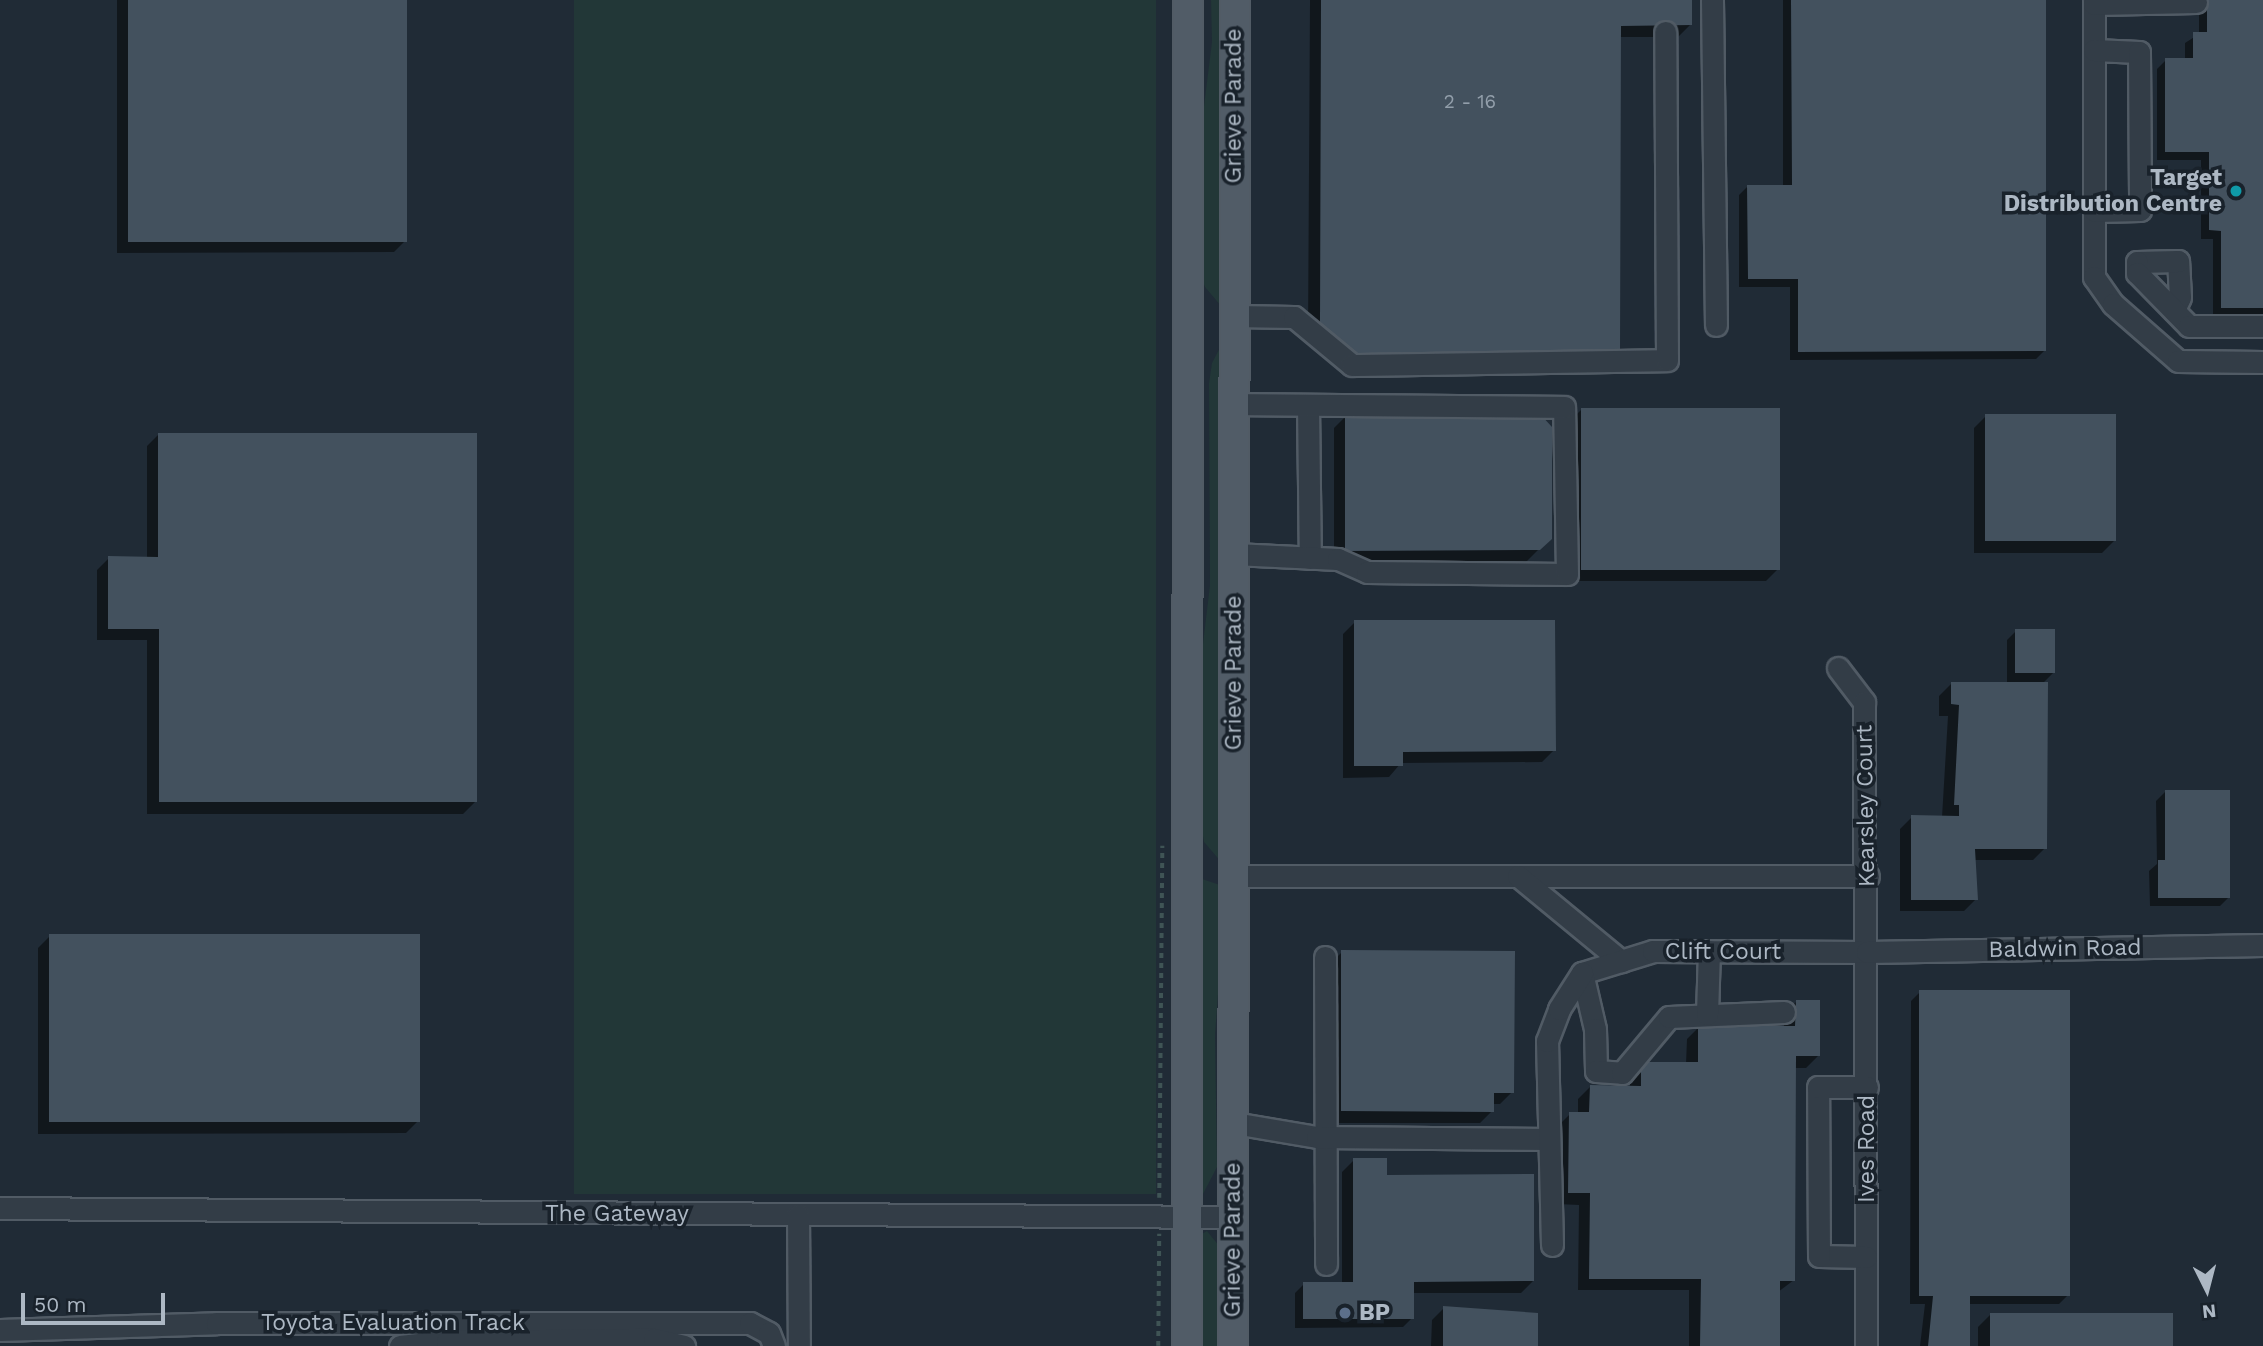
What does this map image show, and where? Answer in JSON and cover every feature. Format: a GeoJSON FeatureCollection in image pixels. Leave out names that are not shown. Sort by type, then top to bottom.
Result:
{"type":"FeatureCollection","features":[{"type":"Feature","properties":{"kind":"main road","name":"Grieve Parade"},"geometry":{"type":"LineString","coordinates":[[1187,1346],[1172,1218],[1188,0]]}},
{"type":"Feature","properties":{"kind":"main road","name":"Grieve Parade"},"geometry":{"type":"LineString","coordinates":[[1233,1346],[1235,0]]}},
{"type":"Feature","properties":{"kind":"street"},"geometry":{"type":"LineString","coordinates":[[1712,0],[1716,325]]}},
{"type":"Feature","properties":{"kind":"street"},"geometry":{"type":"LineString","coordinates":[[2196,2],[2094,2],[2094,277],[2122,312],[2178,361],[2263,362]]}},
{"type":"Feature","properties":{"kind":"street"},"geometry":{"type":"LineString","coordinates":[[1234,316],[1294,317],[1352,365],[1667,360],[1665,32]]}},
{"type":"Feature","properties":{"kind":"street"},"geometry":{"type":"LineString","coordinates":[[2094,50],[2139,52],[2140,171],[2140,211],[2095,211]]}},
{"type":"Feature","properties":{"kind":"street"},"geometry":{"type":"LineString","coordinates":[[2174,310],[2189,326],[2263,326]]}},
{"type":"Feature","properties":{"kind":"street"},"geometry":{"type":"LineString","coordinates":[[1234,554],[1338,559],[1367,572],[1567,574],[1564,407],[1235,404]]}},
{"type":"Feature","properties":{"kind":"street"},"geometry":{"type":"LineString","coordinates":[[1308,405],[1310,558]]}},
{"type":"Feature","properties":{"kind":"street","name":"Kearsley Court"},"geometry":{"type":"LineString","coordinates":[[1838,668],[1864,702],[1867,952]]}},
{"type":"Feature","properties":{"kind":"street"},"geometry":{"type":"LineString","coordinates":[[1234,876],[1868,876]]}},
{"type":"Feature","properties":{"kind":"street"},"geometry":{"type":"LineString","coordinates":[[1518,876],[1621,961]]}},
{"type":"Feature","properties":{"kind":"street","name":"Baldwin Road"},"geometry":{"type":"LineString","coordinates":[[1867,952],[2263,945]]}},
{"type":"Feature","properties":{"kind":"street","name":"Clift Court"},"geometry":{"type":"LineString","coordinates":[[1582,973],[1653,951],[1867,952]]}},
{"type":"Feature","properties":{"kind":"street"},"geometry":{"type":"LineString","coordinates":[[1707,1014],[1709,951]]}},
{"type":"Feature","properties":{"kind":"street","name":"Ives Road"},"geometry":{"type":"LineString","coordinates":[[1866,1346],[1867,952]]}},
{"type":"Feature","properties":{"kind":"street"},"geometry":{"type":"LineString","coordinates":[[1325,957],[1326,1264]]}},
{"type":"Feature","properties":{"kind":"street"},"geometry":{"type":"LineString","coordinates":[[1582,973],[1595,1029],[1595,1071],[1622,1073],[1669,1017],[1784,1012]]}},
{"type":"Feature","properties":{"kind":"street"},"geometry":{"type":"LineString","coordinates":[[1552,1245],[1547,1041],[1559,1009],[1582,973]]}},
{"type":"Feature","properties":{"kind":"street"},"geometry":{"type":"LineString","coordinates":[[1866,1257],[1819,1256],[1818,1087],[1867,1087]]}},
{"type":"Feature","properties":{"kind":"street"},"geometry":{"type":"LineString","coordinates":[[1234,1123],[1326,1137],[1549,1139]]}},
{"type":"Feature","properties":{"kind":"street","name":"The Gateway"},"geometry":{"type":"LineString","coordinates":[[0,1208],[798,1216],[1233,1217]]}},
{"type":"Feature","properties":{"kind":"street"},"geometry":{"type":"LineString","coordinates":[[798,1216],[799,1346]]}},
{"type":"Feature","properties":{"kind":"street","name":"Toyota Evaluation Track"},"geometry":{"type":"LineString","coordinates":[[0,1330],[217,1323],[750,1323],[769,1333],[774,1346]]}},
{"type":"Feature","properties":{"kind":"street","name":"Toyota Evaluation Track"},"geometry":{"type":"LineString","coordinates":[[400,1346],[447,1340],[654,1339],[684,1346]]}},
{"type":"Feature","properties":{"kind":"path"},"geometry":{"type":"LineString","coordinates":[[1158,1346],[1172,1218]]}},
{"type":"Feature","properties":{"kind":"green space"},"geometry":{"type":"Polygon","coordinates":[[[574,0],[1156,0],[1156,1194],[574,1194],[574,0]]]}},
{"type":"Feature","properties":{"kind":"green space"},"geometry":{"type":"Polygon","coordinates":[[[1211,0],[1226,0],[1221,306],[1205,287],[1199,272],[1201,130],[1212,42],[1211,0]]]}},
{"type":"Feature","properties":{"kind":"green space"},"geometry":{"type":"Polygon","coordinates":[[[1223,342],[1223,864],[1204,842],[1201,824],[1200,669],[1210,585],[1209,383],[1212,363],[1223,342]]]}},
{"type":"Feature","properties":{"kind":"green space"},"geometry":{"type":"Polygon","coordinates":[[[1199,878],[1226,887],[1215,1035],[1217,1167],[1203,1194],[1199,878]]]}},
{"type":"Feature","properties":{"kind":"green space"},"geometry":{"type":"Polygon","coordinates":[[[1207,1231],[1220,1247],[1219,1346],[1200,1346],[1200,1235],[1207,1231]]]}},
{"type":"Feature","properties":{"kind":"building"},"geometry":{"type":"Polygon","coordinates":[[[128,0],[407,0],[407,242],[128,242],[128,0]]]}},
{"type":"Feature","properties":{"kind":"building"},"geometry":{"type":"Polygon","coordinates":[[[1321,0],[1692,0],[1692,25],[1621,26],[1620,357],[1356,356],[1320,323],[1321,0]]]}},
{"type":"Feature","properties":{"kind":"building"},"geometry":{"type":"Polygon","coordinates":[[[1791,0],[2046,0],[2046,351],[1798,352],[1798,279],[1748,279],[1747,185],[1792,185],[1791,0]]]}},
{"type":"Feature","properties":{"kind":"building","name":"Target Distribution Centre"},"geometry":{"type":"Polygon","coordinates":[[[2207,0],[2263,0],[2263,308],[2221,308],[2221,231],[2209,230],[2209,152],[2165,152],[2165,58],[2193,58],[2193,32],[2207,32],[2207,0]]]}},
{"type":"Feature","properties":{"kind":"building"},"geometry":{"type":"Polygon","coordinates":[[[1581,408],[1780,408],[1780,570],[1581,570],[1581,408]]]}},
{"type":"Feature","properties":{"kind":"building"},"geometry":{"type":"Polygon","coordinates":[[[1345,414],[1540,414],[1552,427],[1552,539],[1540,550],[1345,551],[1345,414]]]}},
{"type":"Feature","properties":{"kind":"building"},"geometry":{"type":"Polygon","coordinates":[[[1985,414],[2116,414],[2116,541],[1985,541],[1985,414]]]}},
{"type":"Feature","properties":{"kind":"building"},"geometry":{"type":"Polygon","coordinates":[[[158,433],[477,433],[477,802],[159,802],[159,629],[108,629],[108,556],[158,557],[158,433]]]}},
{"type":"Feature","properties":{"kind":"building"},"geometry":{"type":"Polygon","coordinates":[[[1354,620],[1555,620],[1556,751],[1403,752],[1403,766],[1354,766],[1354,620]]]}},
{"type":"Feature","properties":{"kind":"building"},"geometry":{"type":"Polygon","coordinates":[[[2015,629],[2055,629],[2055,673],[2015,673],[2015,629]]]}},
{"type":"Feature","properties":{"kind":"building"},"geometry":{"type":"Polygon","coordinates":[[[1951,682],[2048,682],[2047,849],[1975,849],[1978,900],[1911,900],[1911,815],[1959,816],[1959,805],[1954,805],[1959,705],[1951,704],[1951,682]]]}},
{"type":"Feature","properties":{"kind":"building"},"geometry":{"type":"Polygon","coordinates":[[[2165,790],[2230,790],[2230,898],[2158,898],[2158,860],[2165,860],[2165,790]]]}},
{"type":"Feature","properties":{"kind":"building"},"geometry":{"type":"Polygon","coordinates":[[[49,934],[420,934],[420,1122],[49,1122],[49,934]]]}},
{"type":"Feature","properties":{"kind":"building"},"geometry":{"type":"Polygon","coordinates":[[[1341,950],[1515,951],[1514,1093],[1494,1093],[1494,1112],[1341,1111],[1341,950]]]}},
{"type":"Feature","properties":{"kind":"building"},"geometry":{"type":"Polygon","coordinates":[[[1919,990],[2070,990],[2070,1296],[1970,1296],[1970,1346],[1928,1346],[1933,1296],[1919,1296],[1919,990]]]}},
{"type":"Feature","properties":{"kind":"building"},"geometry":{"type":"Polygon","coordinates":[[[1796,1000],[1820,1000],[1820,1056],[1796,1056],[1795,1281],[1780,1281],[1780,1346],[1700,1346],[1701,1279],[1589,1279],[1590,1193],[1568,1193],[1569,1112],[1589,1112],[1590,1085],[1641,1086],[1641,1062],[1698,1062],[1698,1026],[1795,1026],[1796,1000]]]}},
{"type":"Feature","properties":{"kind":"building"},"geometry":{"type":"Polygon","coordinates":[[[1353,1158],[1387,1158],[1387,1175],[1534,1174],[1534,1281],[1414,1282],[1414,1319],[1303,1319],[1303,1282],[1353,1282],[1353,1158]]]}},
{"type":"Feature","properties":{"kind":"building"},"geometry":{"type":"Polygon","coordinates":[[[1443,1306],[1538,1313],[1538,1346],[1443,1346],[1443,1306]]]}},
{"type":"Feature","properties":{"kind":"building"},"geometry":{"type":"Polygon","coordinates":[[[1990,1313],[2173,1313],[2173,1346],[1990,1346],[1990,1313]]]}},
{"type":"Feature","properties":{"kind":"place","name":"Target Distribution Centre"},"geometry":{"type":"Point","coordinates":[2236,191]}},
{"type":"Feature","properties":{"kind":"place","name":"BP"},"geometry":{"type":"Point","coordinates":[1345,1313]}}]}
